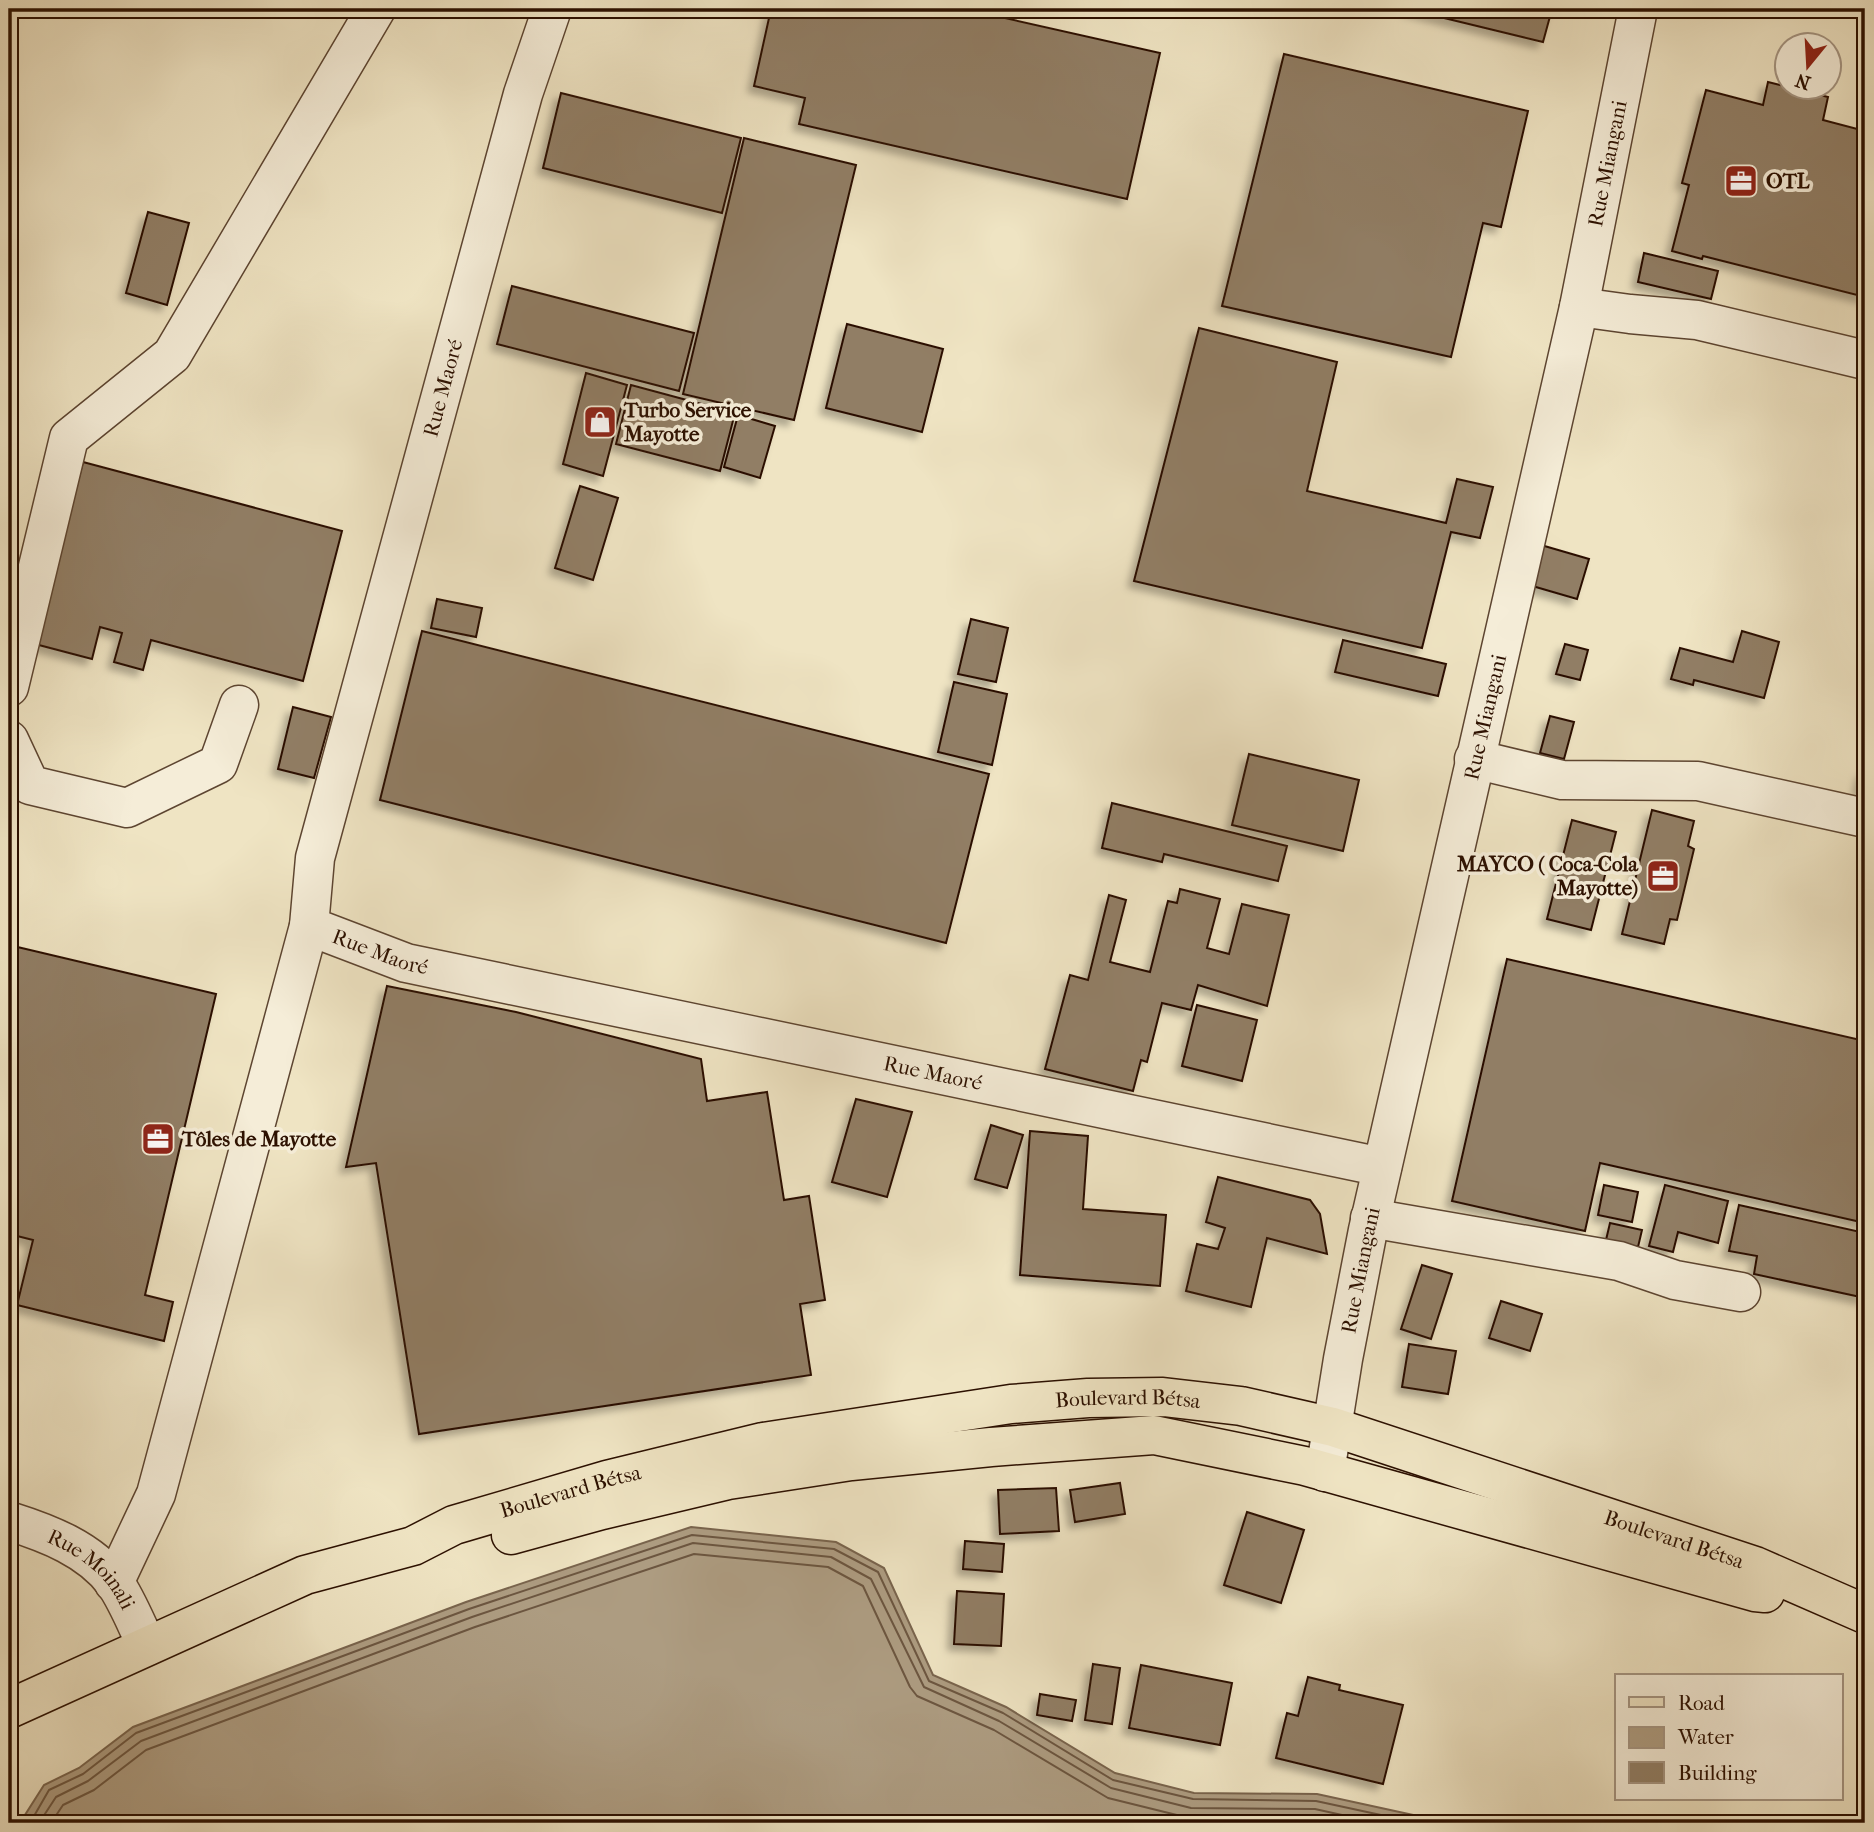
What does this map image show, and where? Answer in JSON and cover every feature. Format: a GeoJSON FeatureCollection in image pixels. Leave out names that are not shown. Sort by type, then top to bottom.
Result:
{"type":"FeatureCollection","features":[{"type":"Feature","properties":{"kind":"main road","name":"Boulevard Bétsa"},"geometry":{"type":"LineString","coordinates":[[9,1709],[305,1575],[413,1546],[454,1525],[607,1480],[763,1442],[1011,1404],[1088,1398],[1163,1397],[1241,1406],[1333,1427],[1755,1566],[1865,1614]]}},
{"type":"Feature","properties":{"kind":"main road"},"geometry":{"type":"LineString","coordinates":[[1154,1434],[1283,1437],[1333,1427]]}},
{"type":"Feature","properties":{"kind":"main road","name":"Boulevard Bétsa"},"geometry":{"type":"LineString","coordinates":[[413,1546],[463,1549],[602,1510],[728,1480],[851,1461],[1154,1434],[1325,1472],[1755,1592],[1829,1599]]}},
{"type":"Feature","properties":{"kind":"street"},"geometry":{"type":"LineString","coordinates":[[9,687],[69,438],[172,355],[376,9]]}},
{"type":"Feature","properties":{"kind":"street","name":"Rue Maoré"},"geometry":{"type":"LineString","coordinates":[[552,9],[523,94],[315,858],[309,926],[406,963],[1382,1167]]}},
{"type":"Feature","properties":{"kind":"street","name":"Rue Miangani"},"geometry":{"type":"LineString","coordinates":[[1325,1472],[1370,1218],[1579,307],[1637,9]]}},
{"type":"Feature","properties":{"kind":"street"},"geometry":{"type":"LineString","coordinates":[[1579,307],[1697,320],[1865,360]]}},
{"type":"Feature","properties":{"kind":"street"},"geometry":{"type":"LineString","coordinates":[[9,740],[30,785],[127,808],[218,764],[239,705]]}},
{"type":"Feature","properties":{"kind":"street"},"geometry":{"type":"LineString","coordinates":[[1474,759],[1562,780],[1698,781],[1865,818]]}},
{"type":"Feature","properties":{"kind":"street"},"geometry":{"type":"LineString","coordinates":[[114,1583],[156,1494],[309,926]]}},
{"type":"Feature","properties":{"kind":"street"},"geometry":{"type":"LineString","coordinates":[[1370,1218],[1619,1261],[1675,1280],[1741,1292]]}},
{"type":"Feature","properties":{"kind":"street","name":"Rue Moinali"},"geometry":{"type":"LineString","coordinates":[[9,1521],[79,1550],[114,1583],[147,1646]]}},
{"type":"Feature","properties":{"kind":"water"},"geometry":{"type":"Polygon","coordinates":[[[691,1527],[836,1542],[884,1568],[933,1675],[1006,1707],[1115,1773],[1194,1793],[1317,1794],[1450,1823],[23,1823],[25,1815],[44,1785],[79,1768],[133,1727],[466,1602],[691,1527]]]}},
{"type":"Feature","properties":{"kind":"building"},"geometry":{"type":"Polygon","coordinates":[[[771,9],[965,9],[1160,53],[1127,199],[799,124],[805,98],[754,86],[771,9]]]}},
{"type":"Feature","properties":{"kind":"building"},"geometry":{"type":"Polygon","coordinates":[[[1407,9],[1552,9],[1543,42],[1407,9]]]}},
{"type":"Feature","properties":{"kind":"building"},"geometry":{"type":"Polygon","coordinates":[[[1284,54],[1528,111],[1501,227],[1483,223],[1451,357],[1222,306],[1284,54]]]}},
{"type":"Feature","properties":{"kind":"building"},"geometry":{"type":"Polygon","coordinates":[[[1768,82],[1772,83],[1772,102],[1827,102],[1823,120],[1865,131],[1865,297],[1703,256],[1702,259],[1672,251],[1689,185],[1682,183],[1706,90],[1763,105],[1768,82]]]}},
{"type":"Feature","properties":{"kind":"building"},"geometry":{"type":"Polygon","coordinates":[[[561,93],[741,138],[722,213],[543,168],[561,93]]]}},
{"type":"Feature","properties":{"kind":"building"},"geometry":{"type":"Polygon","coordinates":[[[744,138],[856,165],[794,420],[683,394],[744,138]]]}},
{"type":"Feature","properties":{"kind":"building"},"geometry":{"type":"Polygon","coordinates":[[[148,212],[189,223],[167,305],[126,293],[148,212]]]}},
{"type":"Feature","properties":{"kind":"building"},"geometry":{"type":"Polygon","coordinates":[[[1644,253],[1718,271],[1711,299],[1638,282],[1644,253]]]}},
{"type":"Feature","properties":{"kind":"building"},"geometry":{"type":"Polygon","coordinates":[[[512,286],[694,333],[679,391],[497,344],[512,286]]]}},
{"type":"Feature","properties":{"kind":"building"},"geometry":{"type":"Polygon","coordinates":[[[847,324],[943,349],[922,432],[826,408],[847,324]]]}},
{"type":"Feature","properties":{"kind":"building"},"geometry":{"type":"Polygon","coordinates":[[[1199,328],[1337,362],[1307,491],[1446,523],[1457,479],[1493,487],[1480,538],[1451,532],[1422,648],[1134,581],[1199,328]]]}},
{"type":"Feature","properties":{"kind":"building"},"geometry":{"type":"Polygon","coordinates":[[[586,373],[627,385],[603,476],[563,464],[586,373]]]}},
{"type":"Feature","properties":{"kind":"building"},"geometry":{"type":"Polygon","coordinates":[[[631,385],[735,413],[720,471],[616,444],[631,385]]]}},
{"type":"Feature","properties":{"kind":"building"},"geometry":{"type":"Polygon","coordinates":[[[738,415],[775,426],[760,478],[724,467],[738,415]]]}},
{"type":"Feature","properties":{"kind":"building"},"geometry":{"type":"Polygon","coordinates":[[[83,462],[342,531],[303,681],[151,640],[143,670],[114,662],[122,633],[100,627],[92,659],[35,644],[83,462]]]}},
{"type":"Feature","properties":{"kind":"building"},"geometry":{"type":"Polygon","coordinates":[[[580,486],[618,498],[593,580],[555,568],[580,486]]]}},
{"type":"Feature","properties":{"kind":"building"},"geometry":{"type":"Polygon","coordinates":[[[1541,545],[1589,559],[1577,599],[1529,585],[1541,545]]]}},
{"type":"Feature","properties":{"kind":"building"},"geometry":{"type":"Polygon","coordinates":[[[437,599],[482,608],[476,637],[431,628],[437,599]]]}},
{"type":"Feature","properties":{"kind":"building"},"geometry":{"type":"Polygon","coordinates":[[[971,619],[1008,628],[996,682],[958,674],[971,619]]]}},
{"type":"Feature","properties":{"kind":"building"},"geometry":{"type":"Polygon","coordinates":[[[422,631],[989,774],[946,943],[380,800],[422,631]]]}},
{"type":"Feature","properties":{"kind":"building"},"geometry":{"type":"Polygon","coordinates":[[[1742,631],[1779,642],[1764,698],[1694,680],[1693,685],[1671,679],[1680,648],[1733,662],[1742,631]]]}},
{"type":"Feature","properties":{"kind":"building"},"geometry":{"type":"Polygon","coordinates":[[[1343,640],[1446,664],[1438,696],[1335,672],[1343,640]]]}},
{"type":"Feature","properties":{"kind":"building"},"geometry":{"type":"Polygon","coordinates":[[[1565,644],[1588,650],[1580,680],[1556,674],[1565,644]]]}},
{"type":"Feature","properties":{"kind":"building"},"geometry":{"type":"Polygon","coordinates":[[[954,682],[1007,694],[992,765],[938,752],[954,682]]]}},
{"type":"Feature","properties":{"kind":"building"},"geometry":{"type":"Polygon","coordinates":[[[293,707],[331,717],[314,778],[278,769],[293,707]]]}},
{"type":"Feature","properties":{"kind":"building"},"geometry":{"type":"Polygon","coordinates":[[[1550,716],[1574,722],[1564,759],[1540,753],[1550,716]]]}},
{"type":"Feature","properties":{"kind":"building"},"geometry":{"type":"Polygon","coordinates":[[[1249,754],[1359,780],[1343,851],[1232,825],[1249,754]]]}},
{"type":"Feature","properties":{"kind":"building"},"geometry":{"type":"Polygon","coordinates":[[[1863,771],[1865,772],[1865,790],[1859,789],[1863,771]]]}},
{"type":"Feature","properties":{"kind":"building"},"geometry":{"type":"Polygon","coordinates":[[[1112,803],[1287,846],[1278,881],[1164,854],[1162,862],[1102,848],[1112,803]]]}},
{"type":"Feature","properties":{"kind":"building"},"geometry":{"type":"Polygon","coordinates":[[[1652,810],[1694,821],[1688,846],[1694,849],[1677,920],[1670,919],[1664,944],[1622,934],[1652,810]]]}},
{"type":"Feature","properties":{"kind":"building"},"geometry":{"type":"Polygon","coordinates":[[[1572,820],[1616,832],[1591,930],[1547,919],[1572,820]]]}},
{"type":"Feature","properties":{"kind":"building"},"geometry":{"type":"Polygon","coordinates":[[[1180,889],[1220,899],[1207,948],[1229,954],[1242,904],[1289,915],[1267,1006],[1198,985],[1191,1010],[1162,1003],[1147,1062],[1141,1060],[1133,1091],[1045,1069],[1070,975],[1088,980],[1109,895],[1126,900],[1110,962],[1150,972],[1168,901],[1177,903],[1180,889]]]}},
{"type":"Feature","properties":{"kind":"building"},"geometry":{"type":"Polygon","coordinates":[[[9,945],[216,994],[145,1295],[173,1302],[164,1341],[17,1305],[33,1240],[9,1234],[9,945]]]}},
{"type":"Feature","properties":{"kind":"building"},"geometry":{"type":"Polygon","coordinates":[[[1507,959],[1865,1041],[1865,1223],[1600,1163],[1585,1231],[1452,1201],[1507,959]]]}},
{"type":"Feature","properties":{"kind":"building"},"geometry":{"type":"Polygon","coordinates":[[[387,986],[516,1012],[701,1059],[707,1101],[767,1092],[784,1200],[809,1196],[825,1300],[800,1304],[811,1375],[419,1434],[376,1163],[346,1167],[387,986]]]}},
{"type":"Feature","properties":{"kind":"building"},"geometry":{"type":"Polygon","coordinates":[[[1197,1005],[1257,1020],[1242,1081],[1182,1066],[1197,1005]]]}},
{"type":"Feature","properties":{"kind":"building"},"geometry":{"type":"Polygon","coordinates":[[[856,1099],[912,1112],[887,1197],[832,1182],[856,1099]]]}},
{"type":"Feature","properties":{"kind":"building"},"geometry":{"type":"Polygon","coordinates":[[[991,1125],[1023,1135],[1007,1188],[975,1179],[991,1125]]]}},
{"type":"Feature","properties":{"kind":"building"},"geometry":{"type":"Polygon","coordinates":[[[1030,1131],[1088,1136],[1083,1209],[1166,1215],[1160,1286],[1020,1275],[1030,1131]]]}},
{"type":"Feature","properties":{"kind":"building"},"geometry":{"type":"Polygon","coordinates":[[[1218,1177],[1310,1200],[1320,1214],[1327,1254],[1267,1238],[1251,1307],[1186,1291],[1197,1244],[1218,1249],[1225,1228],[1206,1222],[1218,1177]]]}},
{"type":"Feature","properties":{"kind":"building"},"geometry":{"type":"Polygon","coordinates":[[[1604,1185],[1638,1192],[1632,1222],[1598,1215],[1604,1185]]]}},
{"type":"Feature","properties":{"kind":"building"},"geometry":{"type":"Polygon","coordinates":[[[1665,1185],[1728,1201],[1718,1243],[1678,1232],[1673,1252],[1649,1246],[1665,1185]]]}},
{"type":"Feature","properties":{"kind":"building"},"geometry":{"type":"Polygon","coordinates":[[[1739,1205],[1865,1233],[1865,1298],[1754,1274],[1757,1256],[1729,1251],[1739,1205]]]}},
{"type":"Feature","properties":{"kind":"building"},"geometry":{"type":"Polygon","coordinates":[[[1610,1223],[1642,1230],[1638,1247],[1606,1240],[1610,1223]]]}},
{"type":"Feature","properties":{"kind":"building"},"geometry":{"type":"Polygon","coordinates":[[[1422,1265],[1452,1274],[1431,1339],[1401,1329],[1422,1265]]]}},
{"type":"Feature","properties":{"kind":"building"},"geometry":{"type":"Polygon","coordinates":[[[1501,1301],[1542,1314],[1530,1351],[1489,1338],[1501,1301]]]}},
{"type":"Feature","properties":{"kind":"building"},"geometry":{"type":"Polygon","coordinates":[[[1409,1344],[1456,1351],[1448,1394],[1402,1387],[1409,1344]]]}},
{"type":"Feature","properties":{"kind":"building"},"geometry":{"type":"Polygon","coordinates":[[[1120,1483],[1125,1514],[1075,1522],[1070,1490],[1120,1483]]]}},
{"type":"Feature","properties":{"kind":"building"},"geometry":{"type":"Polygon","coordinates":[[[1056,1488],[1059,1531],[1000,1534],[998,1490],[1056,1488]]]}},
{"type":"Feature","properties":{"kind":"building"},"geometry":{"type":"Polygon","coordinates":[[[1247,1512],[1304,1530],[1281,1603],[1224,1585],[1247,1512]]]}},
{"type":"Feature","properties":{"kind":"building"},"geometry":{"type":"Polygon","coordinates":[[[965,1541],[1004,1544],[1002,1572],[963,1569],[965,1541]]]}},
{"type":"Feature","properties":{"kind":"building"},"geometry":{"type":"Polygon","coordinates":[[[957,1591],[1004,1594],[1001,1646],[954,1644],[957,1591]]]}},
{"type":"Feature","properties":{"kind":"building"},"geometry":{"type":"Polygon","coordinates":[[[1093,1664],[1120,1668],[1112,1724],[1085,1720],[1093,1664]]]}},
{"type":"Feature","properties":{"kind":"building"},"geometry":{"type":"Polygon","coordinates":[[[1141,1665],[1232,1683],[1220,1745],[1129,1728],[1141,1665]]]}},
{"type":"Feature","properties":{"kind":"building"},"geometry":{"type":"Polygon","coordinates":[[[1308,1677],[1340,1685],[1339,1690],[1403,1705],[1383,1784],[1276,1758],[1287,1713],[1298,1716],[1308,1677]]]}},
{"type":"Feature","properties":{"kind":"building"},"geometry":{"type":"Polygon","coordinates":[[[1040,1694],[1076,1700],[1072,1721],[1037,1715],[1040,1694]]]}},
{"type":"Feature","properties":{"kind":"place","name":"OTL"},"geometry":{"type":"Point","coordinates":[1741,181]}},
{"type":"Feature","properties":{"kind":"place","name":"Turbo Service Mayotte"},"geometry":{"type":"Point","coordinates":[600,422]}},
{"type":"Feature","properties":{"kind":"place","name":"MAYCO ( Coca-Cola Mayotte)"},"geometry":{"type":"Point","coordinates":[1663,876]}},
{"type":"Feature","properties":{"kind":"place","name":"Tôles de Mayotte"},"geometry":{"type":"Point","coordinates":[158,1139]}}]}
